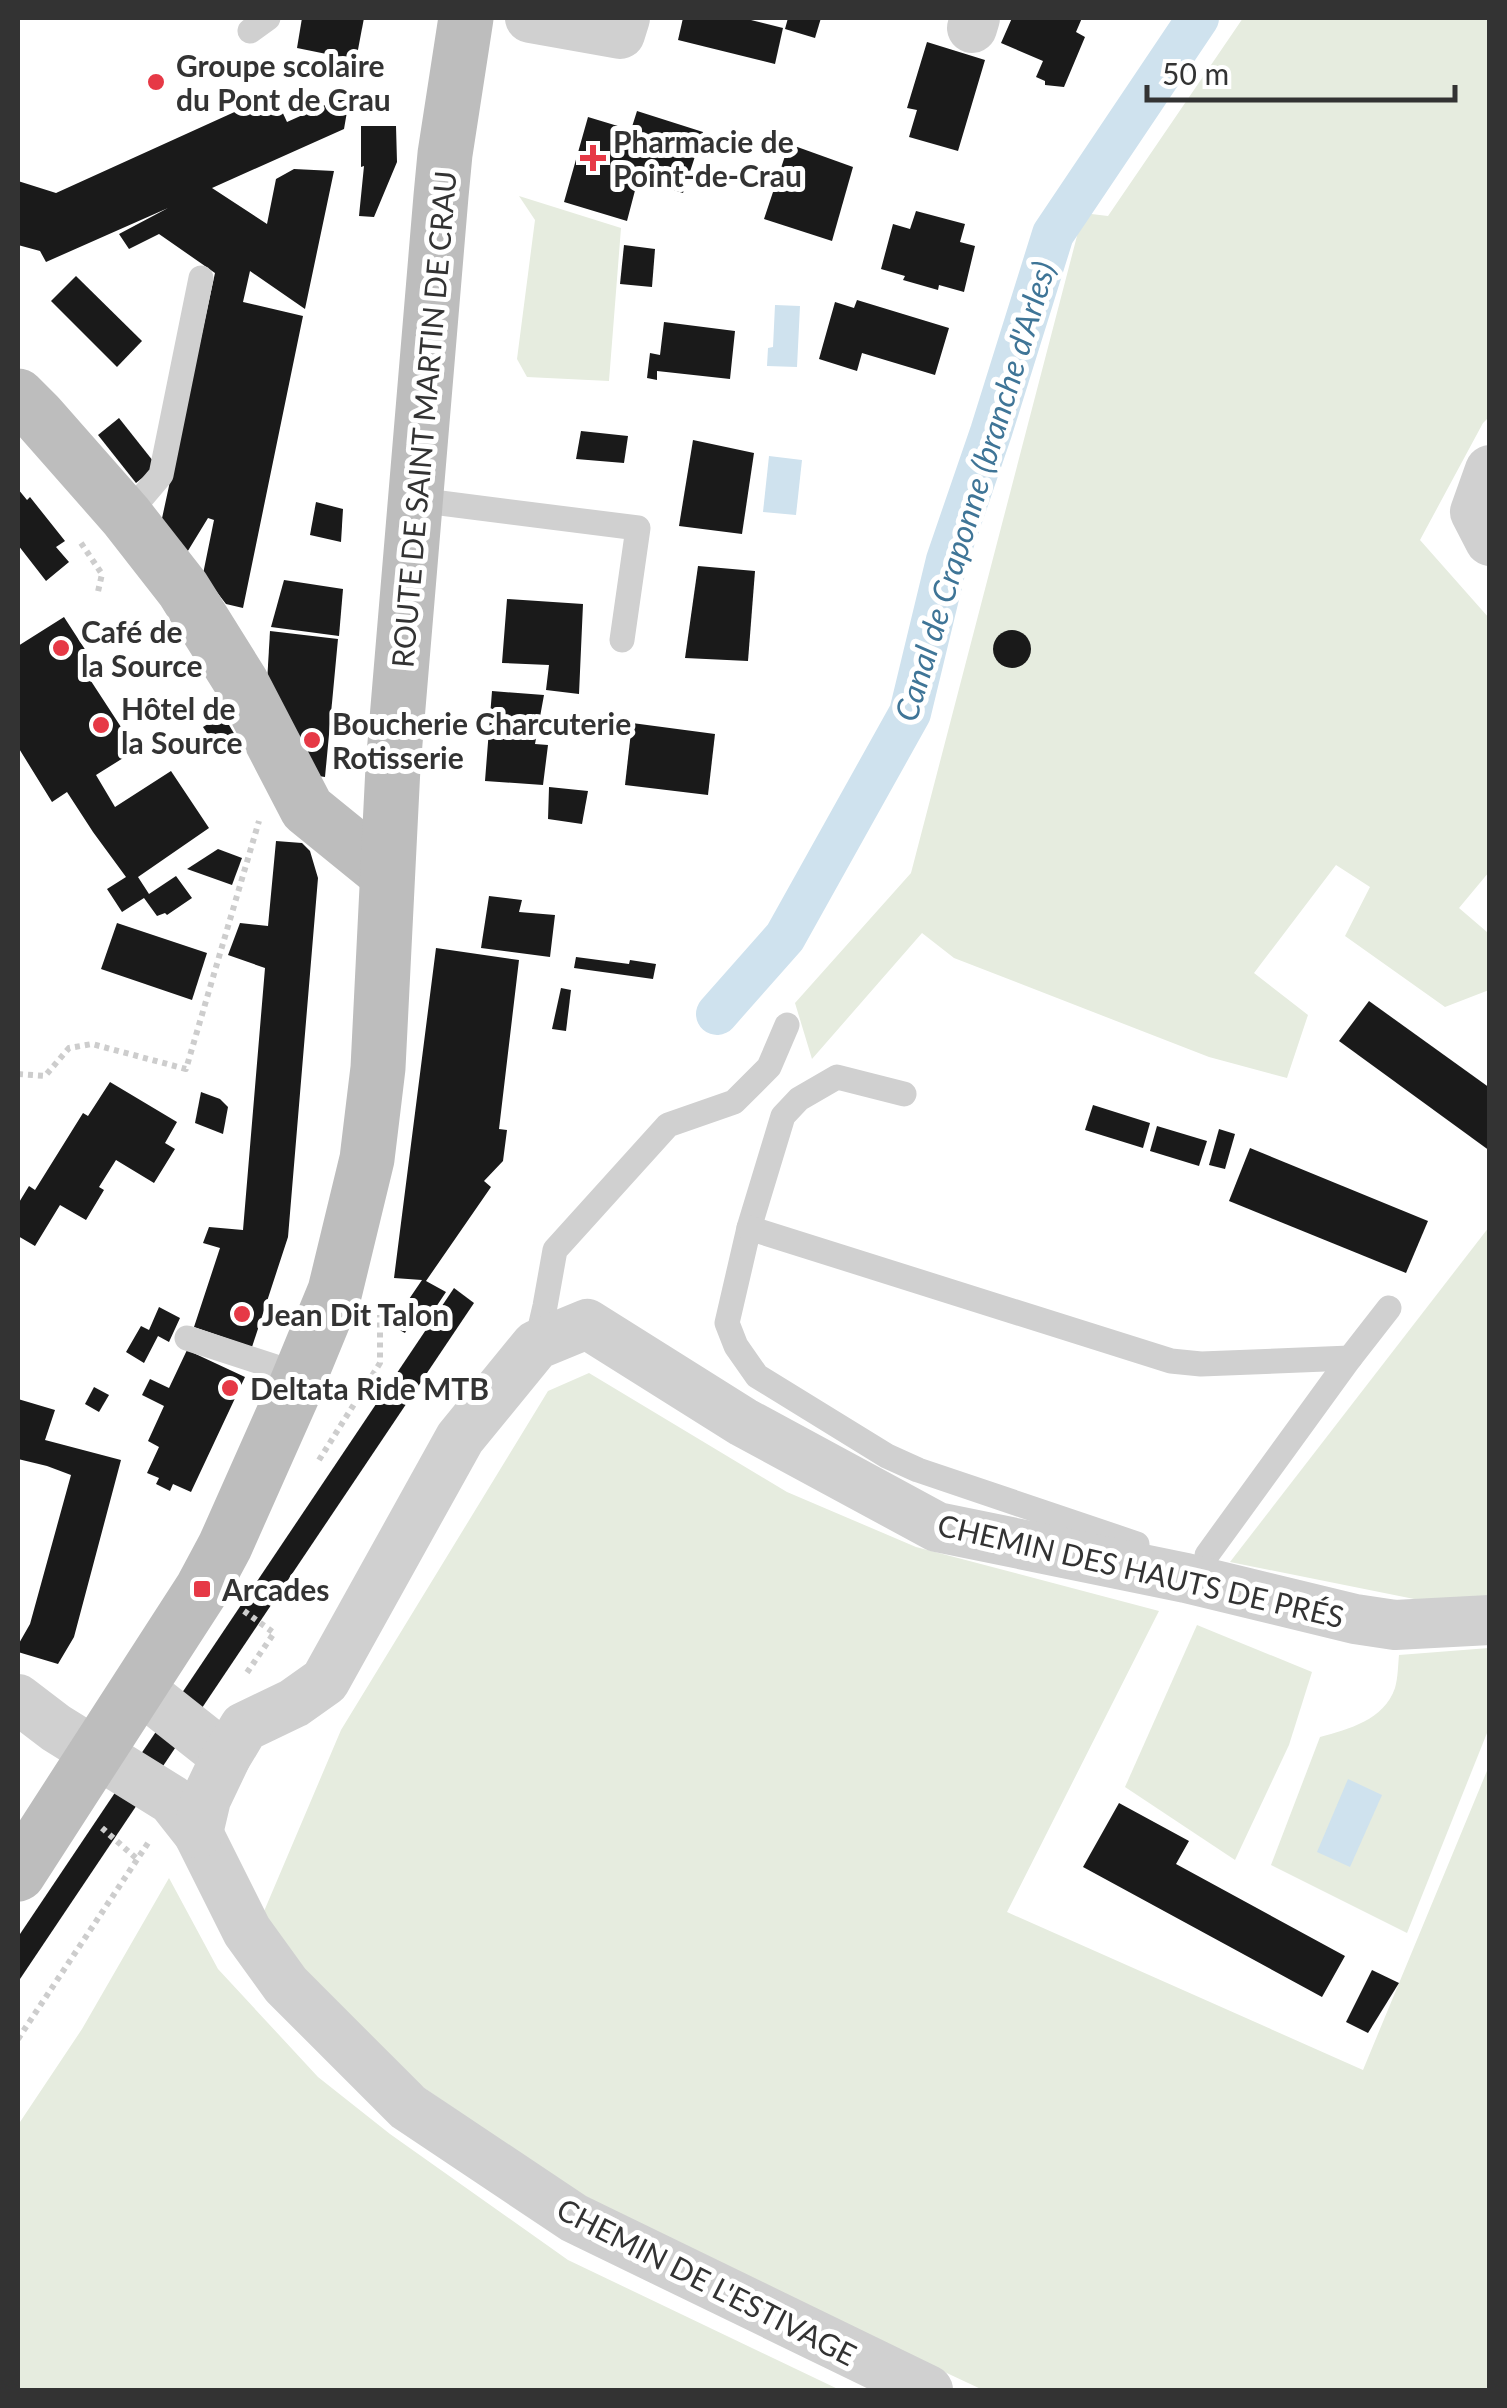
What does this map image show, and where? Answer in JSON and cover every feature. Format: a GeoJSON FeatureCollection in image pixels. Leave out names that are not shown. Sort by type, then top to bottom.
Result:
{"type":"FeatureCollection","features":[{"type":"Feature","properties":{"kind":"main road","name":"ROUTE DE SAINT MARTIN DE CRAU"},"geometry":{"type":"LineString","coordinates":[[18,1874],[114,1764],[139,1688],[202,1589],[224,1546],[335,1291],[367,1159],[378,1068],[394,767],[445,154],[466,18]]}},
{"type":"Feature","properties":{"kind":"main road"},"geometry":{"type":"LineString","coordinates":[[24,413],[126,516],[183,589],[241,682],[307,809],[387,874]]}},
{"type":"Feature","properties":{"kind":"street"},"geometry":{"type":"LineString","coordinates":[[530,18],[620,34],[624,18]]}},
{"type":"Feature","properties":{"kind":"street"},"geometry":{"type":"LineString","coordinates":[[1490,470],[1474,512],[1490,541]]}},
{"type":"Feature","properties":{"kind":"street","name":"CHEMIN DES HAUTS DE PRÉS"},"geometry":{"type":"LineString","coordinates":[[178,1830],[206,1799],[244,1727],[294,1703],[325,1682],[460,1438],[536,1345],[588,1324],[743,1422],[938,1527],[1196,1566],[1314,1610],[1395,1625],[1490,1620]]}},
{"type":"Feature","properties":{"kind":"street"},"geometry":{"type":"LineString","coordinates":[[139,1688],[226,1757]]}},
{"type":"Feature","properties":{"kind":"street","name":"CHEMIN DE L'ESTIVAGE"},"geometry":{"type":"LineString","coordinates":[[18,1699],[56,1728],[172,1800],[178,1830],[286,1986],[408,2107],[574,2218],[928,2390]]}},
{"type":"Feature","properties":{"kind":"lane"},"geometry":{"type":"LineString","coordinates":[[126,516],[161,475],[201,278]]}},
{"type":"Feature","properties":{"kind":"lane"},"geometry":{"type":"LineString","coordinates":[[416,500],[638,528],[622,640]]}},
{"type":"Feature","properties":{"kind":"lane"},"geometry":{"type":"LineString","coordinates":[[536,1345],[555,1250],[668,1125],[734,1102],[769,1067],[787,1025]]}},
{"type":"Feature","properties":{"kind":"lane"},"geometry":{"type":"LineString","coordinates":[[904,1094],[838,1077],[799,1099],[783,1116],[749,1228],[727,1323],[736,1346],[757,1376],[887,1456],[1137,1544]]}},
{"type":"Feature","properties":{"kind":"lane"},"geometry":{"type":"LineString","coordinates":[[749,1228],[1170,1360],[1219,1364],[1350,1358]]}},
{"type":"Feature","properties":{"kind":"lane"},"geometry":{"type":"LineString","coordinates":[[1196,1566],[1389,1308]]}},
{"type":"Feature","properties":{"kind":"lane"},"geometry":{"type":"LineString","coordinates":[[187,1338],[300,1376]]}},
{"type":"Feature","properties":{"kind":"path"},"geometry":{"type":"LineString","coordinates":[[18,1074],[45,1076],[70,1048],[92,1044],[186,1069],[261,814]]}},
{"type":"Feature","properties":{"kind":"path"},"geometry":{"type":"LineString","coordinates":[[241,1681],[274,1633]]}},
{"type":"Feature","properties":{"kind":"path"},"geometry":{"type":"LineString","coordinates":[[18,2039],[178,1830]]}},
{"type":"Feature","properties":{"kind":"shaded area"},"geometry":{"type":"Polygon","coordinates":[[[1243,18],[1489,18],[1489,417],[1420,540],[1489,618],[1489,872],[1459,908],[1487,932],[1489,929],[1489,990],[1445,1007],[1345,936],[1370,887],[1336,865],[1254,973],[1308,1015],[1287,1078],[1209,1057],[954,958],[922,933],[812,1059],[795,1003],[911,873],[1083,213],[1108,216],[1243,18]]]}},
{"type":"Feature","properties":{"kind":"shaded area"},"geometry":{"type":"Polygon","coordinates":[[[519,196],[621,228],[609,381],[527,377],[517,359],[535,220],[519,196]]]}},
{"type":"Feature","properties":{"kind":"shaded area"},"geometry":{"type":"Polygon","coordinates":[[[1489,1227],[1489,1599],[1444,1605],[1230,1562],[1489,1227]]]}},
{"type":"Feature","properties":{"kind":"shaded area"},"geometry":{"type":"Polygon","coordinates":[[[589,1373],[787,1492],[916,1547],[1159,1611],[1007,1912],[1363,2070],[1489,1766],[1489,2390],[983,2390],[573,2191],[420,2085],[305,1980],[262,1916],[341,1730],[548,1391],[589,1373]]]}},
{"type":"Feature","properties":{"kind":"shaded area"},"geometry":{"type":"Polygon","coordinates":[[[1197,1625],[1312,1672],[1289,1745],[1235,1860],[1125,1787],[1197,1625]]]}},
{"type":"Feature","properties":{"kind":"shaded area"},"geometry":{"type":"Polygon","coordinates":[[[1489,1648],[1489,1728],[1407,1933],[1271,1865],[1320,1737],[1364,1722],[1383,1708],[1395,1688],[1399,1655],[1489,1648]]]}},
{"type":"Feature","properties":{"kind":"shaded area"},"geometry":{"type":"Polygon","coordinates":[[[169,1878],[218,1969],[318,2077],[390,2134],[568,2260],[840,2390],[18,2390],[18,2125],[82,2029],[169,1878]]]}},
{"type":"Feature","properties":{"kind":"water"},"geometry":{"type":"Polygon","coordinates":[[[775,305],[800,306],[797,367],[767,366],[768,348],[773,347],[775,305]]]}},
{"type":"Feature","properties":{"kind":"water"},"geometry":{"type":"Polygon","coordinates":[[[769,456],[802,460],[796,515],[763,512],[769,456]]]}},
{"type":"Feature","properties":{"kind":"water"},"geometry":{"type":"Polygon","coordinates":[[[1348,1779],[1382,1795],[1350,1867],[1317,1852],[1348,1779]]]}},
{"type":"Feature","properties":{"kind":"building"},"geometry":{"type":"Polygon","coordinates":[[[302,18],[364,18],[356,60],[297,48],[302,18]]]}},
{"type":"Feature","properties":{"kind":"building"},"geometry":{"type":"Polygon","coordinates":[[[683,18],[743,18],[783,28],[775,64],[678,40],[683,18]]]}},
{"type":"Feature","properties":{"kind":"building"},"geometry":{"type":"Polygon","coordinates":[[[788,18],[821,18],[815,38],[785,29],[788,18]]]}},
{"type":"Feature","properties":{"kind":"building"},"geometry":{"type":"Polygon","coordinates":[[[1012,18],[1082,18],[1076,32],[1085,37],[1064,87],[1045,85],[1036,77],[1043,61],[1001,43],[1012,18]]]}},
{"type":"Feature","properties":{"kind":"building"},"geometry":{"type":"Polygon","coordinates":[[[927,42],[985,60],[958,151],[909,137],[917,110],[907,108],[927,42]]]}},
{"type":"Feature","properties":{"kind":"building"},"geometry":{"type":"Polygon","coordinates":[[[274,94],[287,122],[336,100],[349,100],[344,129],[212,188],[267,224],[276,179],[294,169],[334,171],[305,309],[250,271],[243,302],[303,316],[243,608],[226,604],[203,574],[214,520],[208,518],[186,554],[161,523],[215,273],[159,234],[129,249],[119,234],[168,208],[46,262],[40,251],[18,245],[18,181],[56,193],[274,94]]]}},
{"type":"Feature","properties":{"kind":"building"},"geometry":{"type":"Polygon","coordinates":[[[637,111],[703,132],[683,193],[638,179],[627,221],[564,202],[588,117],[631,130],[637,111]]]}},
{"type":"Feature","properties":{"kind":"building"},"geometry":{"type":"Polygon","coordinates":[[[361,126],[396,126],[397,162],[374,217],[359,216],[364,166],[361,167],[361,126]]]}},
{"type":"Feature","properties":{"kind":"building"},"geometry":{"type":"Polygon","coordinates":[[[789,144],[853,167],[832,241],[764,219],[789,144]]]}},
{"type":"Feature","properties":{"kind":"building"},"geometry":{"type":"Polygon","coordinates":[[[916,211],[965,224],[960,242],[975,246],[964,292],[939,285],[938,290],[881,269],[893,224],[910,229],[916,211]]]}},
{"type":"Feature","properties":{"kind":"building"},"geometry":{"type":"Polygon","coordinates":[[[624,245],[655,249],[652,287],[620,284],[624,245]]]}},
{"type":"Feature","properties":{"kind":"building"},"geometry":{"type":"Polygon","coordinates":[[[76,276],[142,341],[117,367],[51,301],[76,276]]]}},
{"type":"Feature","properties":{"kind":"building"},"geometry":{"type":"Polygon","coordinates":[[[857,300],[949,328],[935,375],[862,353],[857,371],[819,359],[835,302],[854,308],[857,300]]]}},
{"type":"Feature","properties":{"kind":"building"},"geometry":{"type":"Polygon","coordinates":[[[664,322],[735,331],[730,379],[657,371],[657,380],[647,378],[650,353],[660,355],[664,322]]]}},
{"type":"Feature","properties":{"kind":"building"},"geometry":{"type":"Polygon","coordinates":[[[119,418],[157,466],[136,483],[98,435],[119,418]]]}},
{"type":"Feature","properties":{"kind":"building"},"geometry":{"type":"Polygon","coordinates":[[[581,431],[628,436],[624,463],[576,459],[581,431]]]}},
{"type":"Feature","properties":{"kind":"building"},"geometry":{"type":"Polygon","coordinates":[[[693,440],[754,453],[742,534],[679,526],[693,440]]]}},
{"type":"Feature","properties":{"kind":"building"},"geometry":{"type":"Polygon","coordinates":[[[18,489],[27,500],[30,497],[65,541],[56,547],[69,562],[46,581],[18,545],[18,489]]]}},
{"type":"Feature","properties":{"kind":"building"},"geometry":{"type":"Polygon","coordinates":[[[316,502],[343,509],[341,542],[310,535],[316,502]]]}},
{"type":"Feature","properties":{"kind":"building"},"geometry":{"type":"Polygon","coordinates":[[[698,566],[755,571],[748,661],[685,658],[698,566]]]}},
{"type":"Feature","properties":{"kind":"building"},"geometry":{"type":"Polygon","coordinates":[[[284,580],[343,589],[339,636],[271,627],[284,580]]]}},
{"type":"Feature","properties":{"kind":"building"},"geometry":{"type":"Polygon","coordinates":[[[507,599],[583,604],[579,694],[546,690],[549,665],[502,663],[507,599]]]}},
{"type":"Feature","properties":{"kind":"building"},"geometry":{"type":"Polygon","coordinates":[[[64,617],[99,671],[89,678],[136,750],[96,775],[115,807],[171,771],[209,828],[138,877],[149,894],[176,876],[192,898],[167,915],[157,916],[144,898],[122,912],[107,889],[126,877],[67,792],[52,802],[18,747],[18,646],[64,617]]]}},
{"type":"Feature","properties":{"kind":"building"},"geometry":{"type":"Polygon","coordinates":[[[1012,630],[1025,636],[1031,649],[1025,662],[1012,668],[999,662],[993,649],[999,636],[1012,630]]]}},
{"type":"Feature","properties":{"kind":"building"},"geometry":{"type":"Polygon","coordinates":[[[270,631],[338,639],[325,777],[306,774],[266,700],[270,631]]]}},
{"type":"Feature","properties":{"kind":"building"},"geometry":{"type":"Polygon","coordinates":[[[492,691],[544,695],[535,744],[548,745],[543,785],[485,781],[492,691]]]}},
{"type":"Feature","properties":{"kind":"building"},"geometry":{"type":"Polygon","coordinates":[[[223,715],[235,735],[216,747],[203,727],[223,715]]]}},
{"type":"Feature","properties":{"kind":"building"},"geometry":{"type":"Polygon","coordinates":[[[632,723],[715,734],[708,795],[625,785],[632,723]]]}},
{"type":"Feature","properties":{"kind":"building"},"geometry":{"type":"Polygon","coordinates":[[[549,787],[588,791],[582,824],[548,819],[549,787]]]}},
{"type":"Feature","properties":{"kind":"building"},"geometry":{"type":"Polygon","coordinates":[[[276,841],[302,843],[310,851],[318,878],[288,1237],[252,1347],[194,1327],[220,1248],[203,1243],[209,1227],[243,1230],[265,968],[228,955],[240,923],[268,926],[276,841]]]}},
{"type":"Feature","properties":{"kind":"building"},"geometry":{"type":"Polygon","coordinates":[[[218,849],[242,858],[232,885],[187,869],[218,849]]]}},
{"type":"Feature","properties":{"kind":"building"},"geometry":{"type":"Polygon","coordinates":[[[489,896],[522,900],[519,912],[555,915],[550,957],[481,948],[489,896]]]}},
{"type":"Feature","properties":{"kind":"building"},"geometry":{"type":"Polygon","coordinates":[[[117,923],[207,953],[192,1000],[101,969],[117,923]]]}},
{"type":"Feature","properties":{"kind":"building"},"geometry":{"type":"Polygon","coordinates":[[[436,948],[519,960],[499,1129],[507,1130],[503,1161],[484,1181],[491,1187],[426,1281],[446,1292],[428,1319],[405,1305],[422,1280],[394,1278],[436,948]]]}},
{"type":"Feature","properties":{"kind":"building"},"geometry":{"type":"Polygon","coordinates":[[[576,957],[656,964],[653,979],[574,968],[576,957]]]}},
{"type":"Feature","properties":{"kind":"building"},"geometry":{"type":"Polygon","coordinates":[[[561,988],[571,990],[566,1031],[552,1029],[561,988]]]}},
{"type":"Feature","properties":{"kind":"building"},"geometry":{"type":"Polygon","coordinates":[[[1369,1001],[1490,1088],[1490,1151],[1339,1041],[1369,1001]]]}},
{"type":"Feature","properties":{"kind":"building"},"geometry":{"type":"Polygon","coordinates":[[[110,1082],[177,1122],[165,1143],[175,1149],[154,1183],[116,1160],[99,1187],[104,1190],[86,1220],[60,1205],[35,1246],[18,1236],[18,1204],[29,1186],[35,1190],[83,1113],[88,1116],[110,1082]]]}},
{"type":"Feature","properties":{"kind":"building"},"geometry":{"type":"Polygon","coordinates":[[[201,1092],[220,1099],[228,1107],[223,1134],[195,1123],[201,1092]]]}},
{"type":"Feature","properties":{"kind":"building"},"geometry":{"type":"Polygon","coordinates":[[[1093,1105],[1150,1123],[1143,1148],[1085,1130],[1093,1105]]]}},
{"type":"Feature","properties":{"kind":"building"},"geometry":{"type":"Polygon","coordinates":[[[1157,1126],[1207,1141],[1199,1166],[1150,1151],[1157,1126]]]}},
{"type":"Feature","properties":{"kind":"building"},"geometry":{"type":"Polygon","coordinates":[[[1219,1129],[1235,1134],[1225,1169],[1209,1165],[1219,1129]]]}},
{"type":"Feature","properties":{"kind":"building"},"geometry":{"type":"Polygon","coordinates":[[[1250,1148],[1428,1221],[1406,1273],[1229,1201],[1250,1148]]]}},
{"type":"Feature","properties":{"kind":"building"},"geometry":{"type":"Polygon","coordinates":[[[454,1288],[474,1303],[18,1982],[18,1937],[454,1288]]]}},
{"type":"Feature","properties":{"kind":"building"},"geometry":{"type":"Polygon","coordinates":[[[159,1307],[180,1318],[169,1342],[158,1336],[144,1363],[126,1352],[141,1326],[149,1330],[159,1307]]]}},
{"type":"Feature","properties":{"kind":"building"},"geometry":{"type":"Polygon","coordinates":[[[398,1310],[413,1316],[405,1333],[392,1326],[398,1310]]]}},
{"type":"Feature","properties":{"kind":"building"},"geometry":{"type":"Polygon","coordinates":[[[187,1350],[245,1377],[191,1492],[173,1484],[170,1491],[156,1484],[159,1478],[147,1473],[159,1447],[148,1441],[164,1406],[142,1395],[150,1379],[169,1388],[187,1350]]]}},
{"type":"Feature","properties":{"kind":"building"},"geometry":{"type":"Polygon","coordinates":[[[94,1387],[109,1395],[99,1412],[85,1404],[94,1387]]]}},
{"type":"Feature","properties":{"kind":"building"},"geometry":{"type":"Polygon","coordinates":[[[18,1399],[55,1410],[45,1440],[121,1460],[74,1637],[58,1664],[18,1652],[18,1645],[30,1624],[71,1475],[18,1459],[18,1399]]]}},
{"type":"Feature","properties":{"kind":"building"},"geometry":{"type":"Polygon","coordinates":[[[1119,1803],[1189,1841],[1176,1864],[1345,1956],[1322,1997],[1083,1867],[1119,1803]]]}},
{"type":"Feature","properties":{"kind":"building"},"geometry":{"type":"Polygon","coordinates":[[[1372,1970],[1399,1983],[1368,2033],[1346,2022],[1372,1970]]]}},
{"type":"Feature","properties":{"kind":"waterway","name":"Canal de Craponne (branche d'Arles)"},"geometry":{"type":"LineString","coordinates":[[717,1014],[785,937],[910,713],[947,560],[1053,234],[1198,18]]}},
{"type":"Feature","properties":{"kind":"place","name":"Groupe scolaire du Pont de Crau"},"geometry":{"type":"Point","coordinates":[156,82]}},
{"type":"Feature","properties":{"kind":"place","name":"Pharmacie de Point-de-Crau"},"geometry":{"type":"Point","coordinates":[593,158]}},
{"type":"Feature","properties":{"kind":"place","name":"Café de la Source"},"geometry":{"type":"Point","coordinates":[61,648]}},
{"type":"Feature","properties":{"kind":"place","name":"Hôtel de la Source"},"geometry":{"type":"Point","coordinates":[101,725]}},
{"type":"Feature","properties":{"kind":"place","name":"Boucherie Charcuterie Rotisserie"},"geometry":{"type":"Point","coordinates":[312,740]}},
{"type":"Feature","properties":{"kind":"place","name":"Jean Dit Talon"},"geometry":{"type":"Point","coordinates":[242,1314]}},
{"type":"Feature","properties":{"kind":"place","name":"Deltata Ride MTB"},"geometry":{"type":"Point","coordinates":[230,1388]}},
{"type":"Feature","properties":{"kind":"place","name":"Arcades"},"geometry":{"type":"Point","coordinates":[202,1589]}}]}
